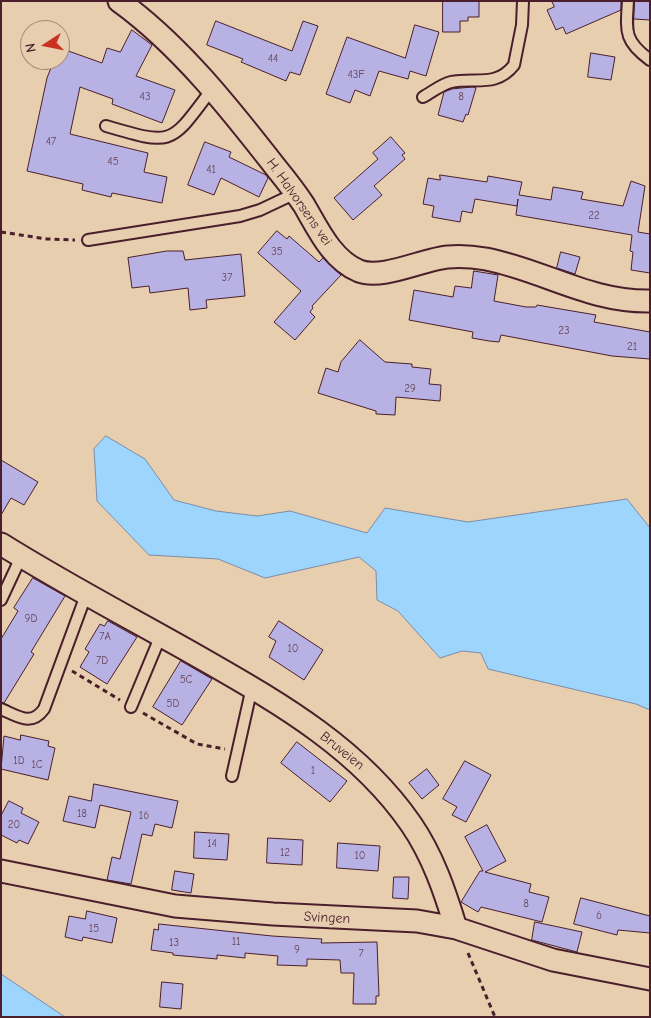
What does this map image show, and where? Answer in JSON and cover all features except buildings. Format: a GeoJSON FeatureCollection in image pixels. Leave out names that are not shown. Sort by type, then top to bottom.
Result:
{"type":"FeatureCollection","features":[{"type":"Feature","properties":{"kind":"street","name":"H. Halvorsens vei"},"geometry":{"type":"LineString","coordinates":[[119,1],[147,23],[212,89],[296,193],[322,236],[336,254],[360,271],[380,272],[432,260],[466,257],[510,266],[598,296],[624,301],[650,301]]}},
{"type":"Feature","properties":{"kind":"street","name":"Bruveien"},"geometry":{"type":"LineString","coordinates":[[1,544],[86,595],[252,687],[338,745],[378,782],[401,810],[422,841],[443,888],[456,928]]}},
{"type":"Feature","properties":{"kind":"street","name":"Svingen"},"geometry":{"type":"LineString","coordinates":[[1,871],[175,906],[254,913],[417,921],[456,928],[553,960],[650,979]]}},
{"type":"Feature","properties":{"kind":"lane"},"geometry":{"type":"LineString","coordinates":[[424,97],[452,81],[493,80],[510,70],[514,66],[522,25],[523,1]]}},
{"type":"Feature","properties":{"kind":"lane"},"geometry":{"type":"LineString","coordinates":[[628,1],[626,25],[630,39],[634,48],[650,60]]}},
{"type":"Feature","properties":{"kind":"lane"},"geometry":{"type":"LineString","coordinates":[[106,126],[146,138],[166,138],[183,128],[212,89]]}},
{"type":"Feature","properties":{"kind":"lane"},"geometry":{"type":"LineString","coordinates":[[88,240],[240,216],[260,210],[296,193]]}},
{"type":"Feature","properties":{"kind":"lane"},"geometry":{"type":"LineString","coordinates":[[1,600],[21,557]]}},
{"type":"Feature","properties":{"kind":"lane"},"geometry":{"type":"LineString","coordinates":[[1,709],[31,720],[38,718],[44,709],[86,595]]}},
{"type":"Feature","properties":{"kind":"lane"},"geometry":{"type":"LineString","coordinates":[[131,707],[160,635]]}},
{"type":"Feature","properties":{"kind":"lane"},"geometry":{"type":"LineString","coordinates":[[232,776],[252,687]]}},
{"type":"Feature","properties":{"kind":"path"},"geometry":{"type":"LineString","coordinates":[[1,232],[48,239],[88,240]]}},
{"type":"Feature","properties":{"kind":"path"},"geometry":{"type":"LineString","coordinates":[[60,664],[131,707],[198,744],[238,751]]}},
{"type":"Feature","properties":{"kind":"path"},"geometry":{"type":"LineString","coordinates":[[456,928],[495,1017]]}},
{"type":"Feature","properties":{"kind":"water"},"geometry":{"type":"Polygon","coordinates":[[[106,436],[145,459],[174,500],[216,511],[257,516],[290,511],[367,533],[385,508],[468,522],[627,499],[650,528],[650,710],[636,704],[488,669],[481,653],[462,651],[440,658],[398,611],[377,600],[376,571],[359,557],[265,578],[218,559],[149,555],[97,501],[94,449],[106,436]]]}},
{"type":"Feature","properties":{"kind":"water"},"geometry":{"type":"Polygon","coordinates":[[[1,974],[65,1017],[1,1017],[1,974]]]}}]}
